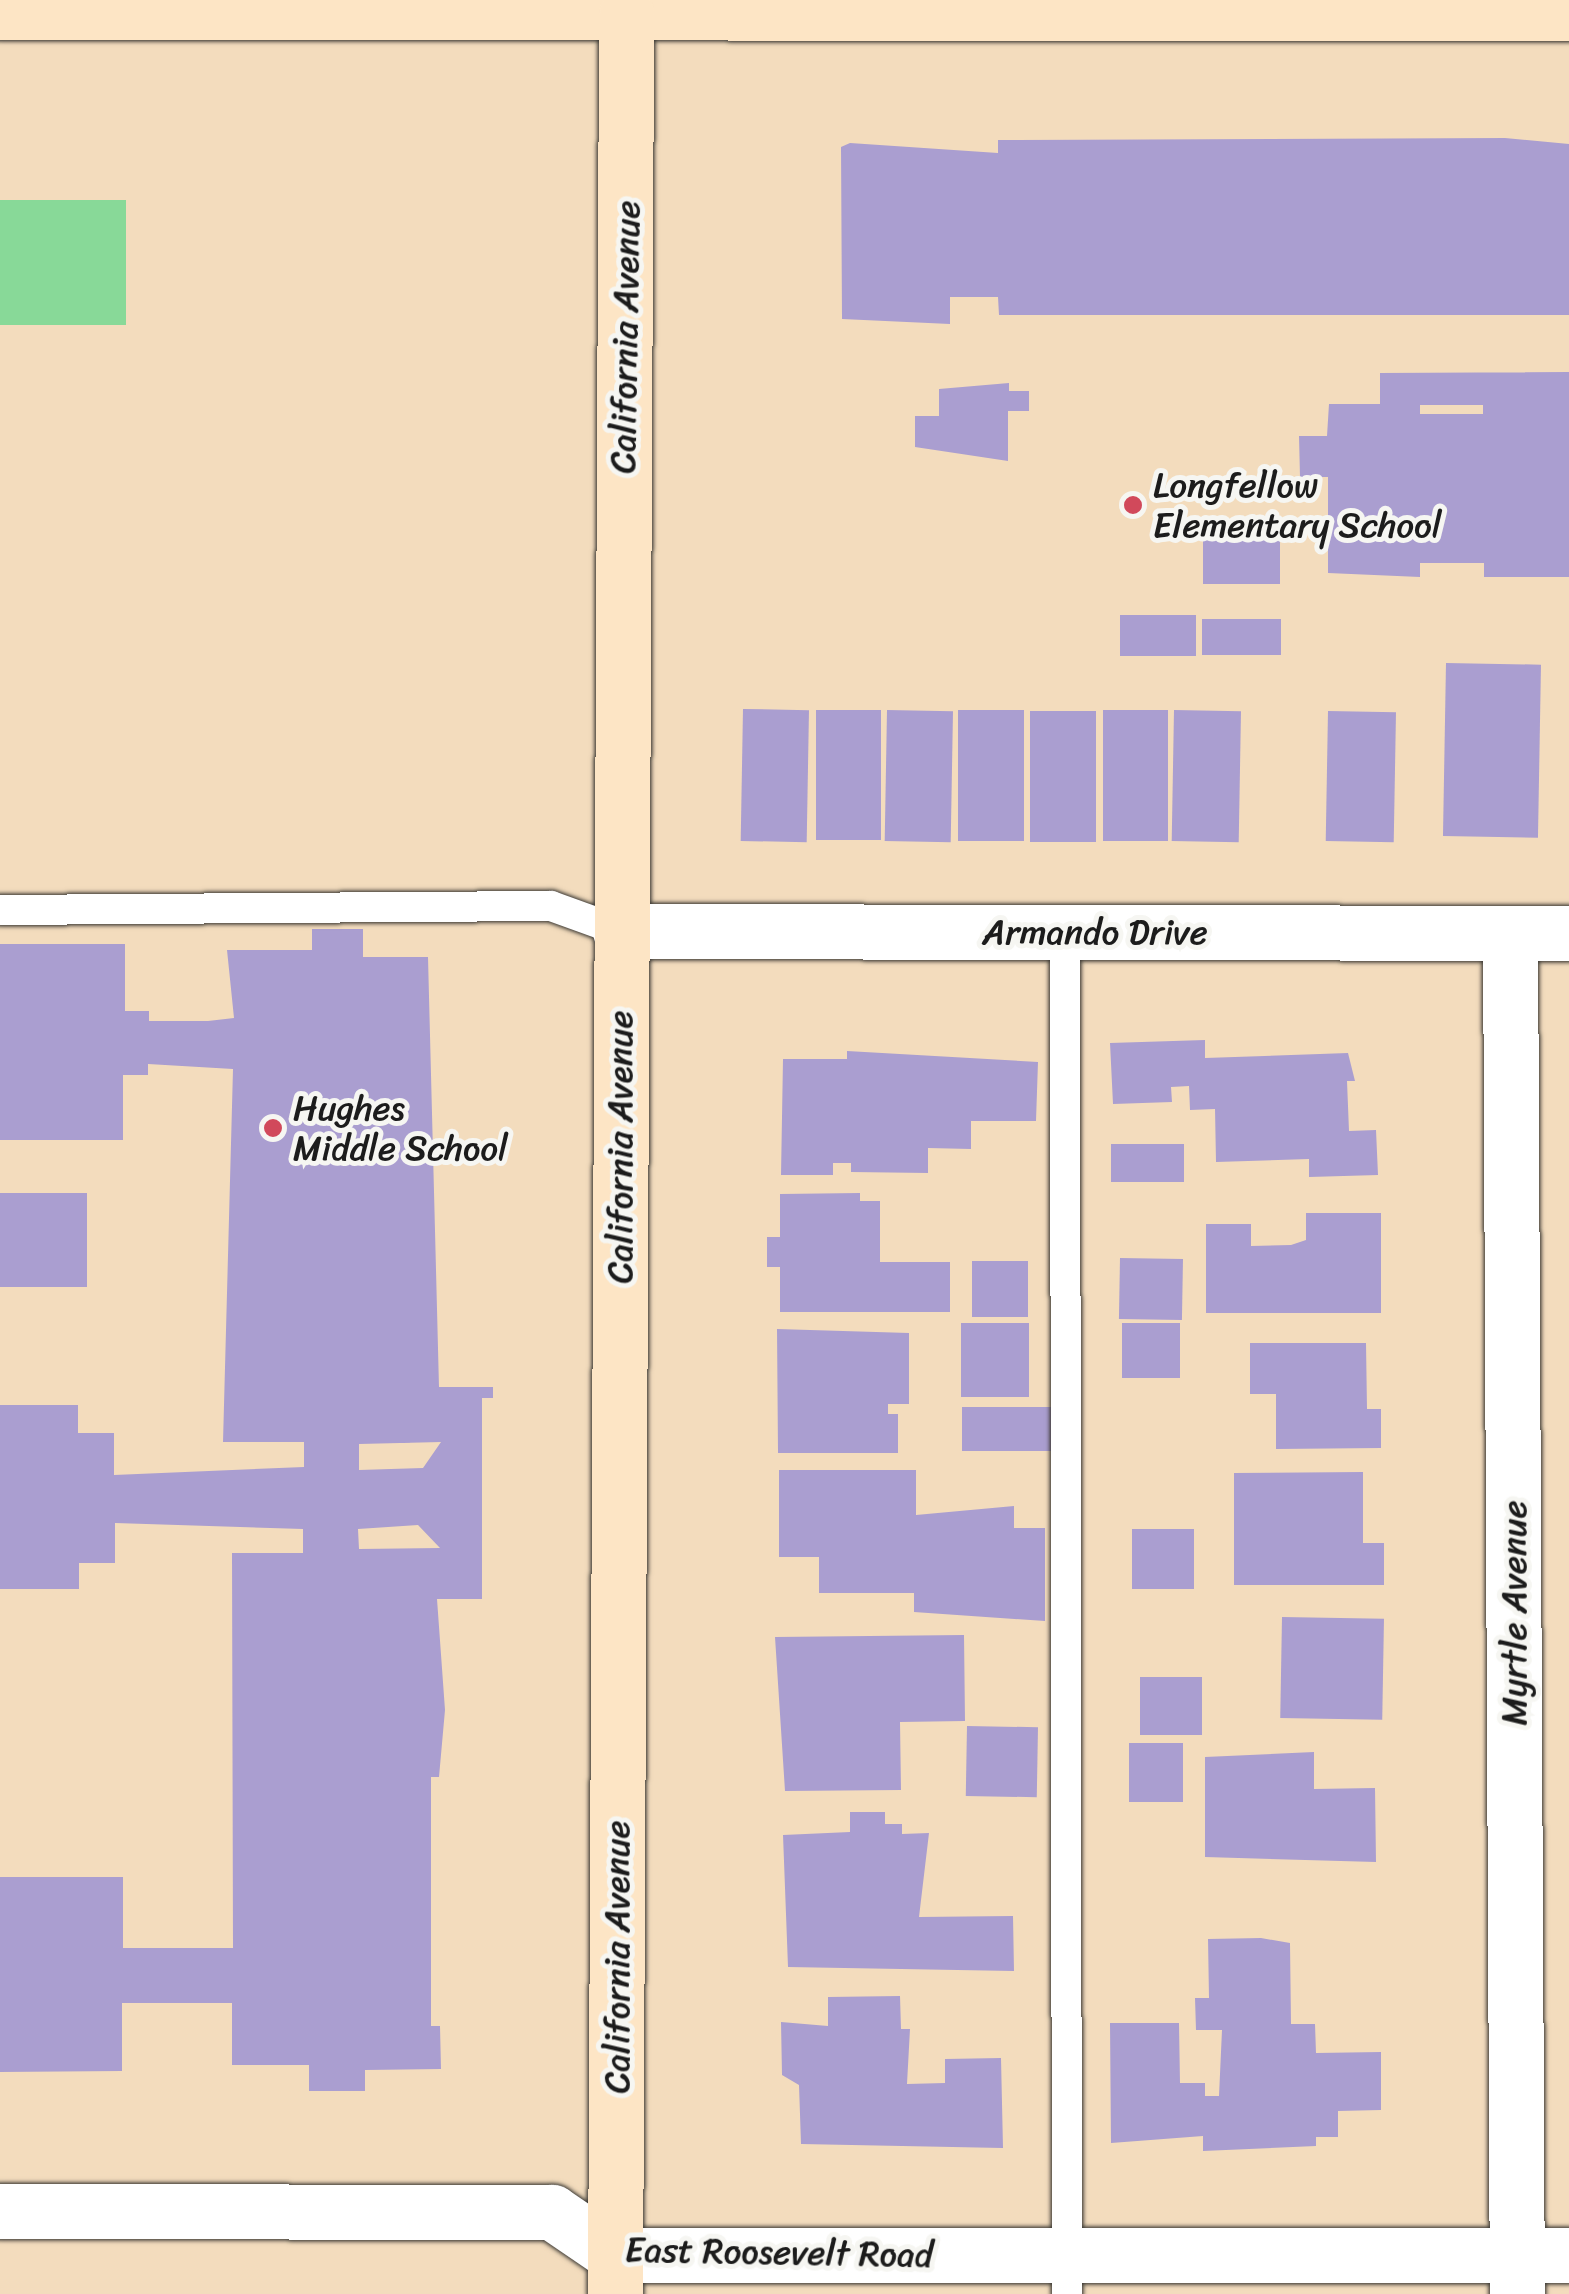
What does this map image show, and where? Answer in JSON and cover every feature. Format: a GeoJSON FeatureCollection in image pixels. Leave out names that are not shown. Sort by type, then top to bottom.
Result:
{"type":"FeatureCollection","features":[{"type":"Feature","properties":{"kind":"street"},"geometry":{"type":"LineString","coordinates":[[0,12],[169,6],[1405,7],[1569,13]]}},
{"type":"Feature","properties":{"kind":"street","name":"California Avenue"},"geometry":{"type":"LineString","coordinates":[[616,2274],[626,7]]}},
{"type":"Feature","properties":{"kind":"street","name":"Armando Drive"},"geometry":{"type":"LineString","coordinates":[[620,931],[1569,933]]}},
{"type":"Feature","properties":{"kind":"street","name":"Myrtle Avenue"},"geometry":{"type":"LineString","coordinates":[[1510,933],[1534,2268]]}},
{"type":"Feature","properties":{"kind":"street","name":"East Roosevelt Road"},"geometry":{"type":"LineString","coordinates":[[0,2211],[552,2212],[616,2274],[1534,2268]]}},
{"type":"Feature","properties":{"kind":"lane"},"geometry":{"type":"LineString","coordinates":[[0,910],[552,906],[620,931]]}},
{"type":"Feature","properties":{"kind":"lane"},"geometry":{"type":"LineString","coordinates":[[1065,932],[1068,2274]]}},
{"type":"Feature","properties":{"kind":"green space"},"geometry":{"type":"Polygon","coordinates":[[[0,200],[126,200],[126,325],[0,325],[0,200]]]}},
{"type":"Feature","properties":{"kind":"building"},"geometry":{"type":"Polygon","coordinates":[[[1505,138],[1569,144],[1569,315],[999,315],[998,297],[950,297],[950,324],[842,319],[841,147],[850,143],[998,153],[998,140],[1505,138]]]}},
{"type":"Feature","properties":{"kind":"building"},"geometry":{"type":"Polygon","coordinates":[[[1569,372],[1569,577],[1484,577],[1484,563],[1420,563],[1420,577],[1328,573],[1328,477],[1300,477],[1299,436],[1327,436],[1329,404],[1380,404],[1380,373],[1569,372]],[[1420,405],[1420,414],[1483,414],[1483,405],[1420,405]]]}},
{"type":"Feature","properties":{"kind":"building"},"geometry":{"type":"Polygon","coordinates":[[[1009,383],[1009,391],[1029,391],[1029,411],[1008,411],[1008,461],[915,447],[915,416],[939,416],[939,389],[1009,383]]]}},
{"type":"Feature","properties":{"kind":"building"},"geometry":{"type":"Polygon","coordinates":[[[1203,540],[1280,540],[1280,584],[1203,584],[1203,540]]]}},
{"type":"Feature","properties":{"kind":"building"},"geometry":{"type":"Polygon","coordinates":[[[1120,615],[1196,615],[1196,656],[1120,656],[1120,615]]]}},
{"type":"Feature","properties":{"kind":"building"},"geometry":{"type":"Polygon","coordinates":[[[1202,619],[1281,619],[1281,655],[1202,655],[1202,619]]]}},
{"type":"Feature","properties":{"kind":"building"},"geometry":{"type":"Polygon","coordinates":[[[1446,663],[1541,665],[1538,838],[1443,836],[1446,663]]]}},
{"type":"Feature","properties":{"kind":"building"},"geometry":{"type":"Polygon","coordinates":[[[743,709],[809,710],[807,842],[741,841],[743,709]]]}},
{"type":"Feature","properties":{"kind":"building"},"geometry":{"type":"Polygon","coordinates":[[[816,710],[881,710],[881,840],[816,840],[816,710]]]}},
{"type":"Feature","properties":{"kind":"building"},"geometry":{"type":"Polygon","coordinates":[[[887,710],[953,711],[951,842],[885,841],[887,710]]]}},
{"type":"Feature","properties":{"kind":"building"},"geometry":{"type":"Polygon","coordinates":[[[958,710],[1024,710],[1024,841],[958,841],[958,710]]]}},
{"type":"Feature","properties":{"kind":"building"},"geometry":{"type":"Polygon","coordinates":[[[1103,710],[1168,710],[1168,841],[1103,841],[1103,710]]]}},
{"type":"Feature","properties":{"kind":"building"},"geometry":{"type":"Polygon","coordinates":[[[1174,710],[1241,711],[1239,842],[1172,841],[1174,710]]]}},
{"type":"Feature","properties":{"kind":"building"},"geometry":{"type":"Polygon","coordinates":[[[1030,711],[1096,711],[1096,842],[1030,842],[1030,711]]]}},
{"type":"Feature","properties":{"kind":"building"},"geometry":{"type":"Polygon","coordinates":[[[1328,711],[1396,712],[1394,842],[1326,841],[1328,711]]]}},
{"type":"Feature","properties":{"kind":"building"},"geometry":{"type":"Polygon","coordinates":[[[312,929],[363,929],[363,957],[428,957],[439,1387],[493,1387],[493,1398],[482,1398],[482,1599],[437,1599],[445,1710],[439,1777],[431,1777],[431,2026],[440,2026],[441,2069],[365,2070],[365,2091],[309,2091],[309,2065],[232,2065],[232,2003],[122,2003],[122,2071],[0,2072],[0,1877],[123,1877],[123,1948],[233,1948],[232,1553],[303,1553],[303,1529],[115,1523],[115,1563],[79,1563],[79,1589],[0,1589],[0,1405],[78,1405],[78,1433],[114,1433],[114,1475],[304,1467],[304,1442],[223,1442],[233,1069],[148,1064],[148,1075],[123,1075],[123,1140],[0,1140],[0,944],[125,944],[125,1011],[149,1011],[149,1021],[234,1018],[227,950],[312,950],[312,929]],[[441,1442],[359,1444],[359,1470],[423,1468],[441,1442]],[[418,1525],[358,1529],[359,1549],[440,1548],[418,1525]]]}},
{"type":"Feature","properties":{"kind":"building"},"geometry":{"type":"Polygon","coordinates":[[[1205,1040],[1205,1058],[1348,1053],[1355,1081],[1347,1081],[1349,1131],[1376,1130],[1378,1175],[1309,1177],[1309,1159],[1216,1162],[1215,1109],[1190,1110],[1189,1086],[1171,1087],[1172,1102],[1113,1104],[1110,1043],[1205,1040]]]}},
{"type":"Feature","properties":{"kind":"building"},"geometry":{"type":"Polygon","coordinates":[[[847,1051],[1038,1062],[1036,1121],[971,1121],[971,1149],[928,1148],[928,1173],[851,1172],[851,1163],[833,1163],[833,1175],[781,1175],[783,1059],[847,1059],[847,1051]]]}},
{"type":"Feature","properties":{"kind":"building"},"geometry":{"type":"Polygon","coordinates":[[[1111,1144],[1184,1144],[1184,1182],[1111,1182],[1111,1144]]]}},
{"type":"Feature","properties":{"kind":"building"},"geometry":{"type":"Polygon","coordinates":[[[0,1193],[87,1193],[87,1287],[0,1287],[0,1193]]]}},
{"type":"Feature","properties":{"kind":"building"},"geometry":{"type":"Polygon","coordinates":[[[860,1193],[860,1201],[880,1201],[880,1262],[950,1262],[950,1312],[780,1312],[780,1267],[767,1267],[767,1237],[780,1237],[780,1194],[860,1193]]]}},
{"type":"Feature","properties":{"kind":"building"},"geometry":{"type":"Polygon","coordinates":[[[1306,1213],[1381,1213],[1381,1313],[1206,1313],[1206,1224],[1251,1224],[1251,1246],[1291,1245],[1306,1240],[1306,1213]]]}},
{"type":"Feature","properties":{"kind":"building"},"geometry":{"type":"Polygon","coordinates":[[[1120,1258],[1183,1259],[1182,1320],[1119,1319],[1120,1258]]]}},
{"type":"Feature","properties":{"kind":"building"},"geometry":{"type":"Polygon","coordinates":[[[972,1261],[1028,1261],[1028,1317],[972,1317],[972,1261]]]}},
{"type":"Feature","properties":{"kind":"building"},"geometry":{"type":"Polygon","coordinates":[[[961,1323],[1029,1323],[1029,1397],[961,1397],[961,1323]]]}},
{"type":"Feature","properties":{"kind":"building"},"geometry":{"type":"Polygon","coordinates":[[[1122,1323],[1180,1323],[1180,1378],[1122,1378],[1122,1323]]]}},
{"type":"Feature","properties":{"kind":"building"},"geometry":{"type":"Polygon","coordinates":[[[777,1329],[909,1333],[909,1404],[888,1404],[888,1414],[898,1414],[898,1453],[778,1453],[777,1329]]]}},
{"type":"Feature","properties":{"kind":"building"},"geometry":{"type":"Polygon","coordinates":[[[1250,1343],[1366,1343],[1367,1409],[1381,1409],[1381,1448],[1276,1449],[1276,1394],[1250,1394],[1250,1343]]]}},
{"type":"Feature","properties":{"kind":"building"},"geometry":{"type":"Polygon","coordinates":[[[962,1407],[1053,1407],[1053,1451],[962,1451],[962,1407]]]}},
{"type":"Feature","properties":{"kind":"building"},"geometry":{"type":"Polygon","coordinates":[[[779,1470],[916,1470],[916,1515],[1014,1506],[1014,1528],[1045,1528],[1045,1621],[914,1612],[914,1593],[819,1593],[819,1557],[779,1557],[779,1470]]]}},
{"type":"Feature","properties":{"kind":"building"},"geometry":{"type":"Polygon","coordinates":[[[1363,1472],[1363,1543],[1384,1543],[1384,1585],[1234,1585],[1234,1473],[1363,1472]]]}},
{"type":"Feature","properties":{"kind":"building"},"geometry":{"type":"Polygon","coordinates":[[[1132,1529],[1194,1529],[1194,1589],[1132,1589],[1132,1529]]]}},
{"type":"Feature","properties":{"kind":"building"},"geometry":{"type":"Polygon","coordinates":[[[1282,1617],[1384,1619],[1382,1720],[1280,1718],[1282,1617]]]}},
{"type":"Feature","properties":{"kind":"building"},"geometry":{"type":"Polygon","coordinates":[[[964,1635],[965,1721],[900,1722],[901,1790],[785,1791],[775,1637],[964,1635]]]}},
{"type":"Feature","properties":{"kind":"building"},"geometry":{"type":"Polygon","coordinates":[[[1140,1677],[1202,1677],[1202,1735],[1140,1735],[1140,1677]]]}},
{"type":"Feature","properties":{"kind":"building"},"geometry":{"type":"Polygon","coordinates":[[[967,1726],[1038,1727],[1037,1797],[966,1796],[967,1726]]]}},
{"type":"Feature","properties":{"kind":"building"},"geometry":{"type":"Polygon","coordinates":[[[1129,1743],[1183,1743],[1183,1802],[1129,1802],[1129,1743]]]}},
{"type":"Feature","properties":{"kind":"building"},"geometry":{"type":"Polygon","coordinates":[[[1314,1752],[1314,1789],[1375,1788],[1376,1862],[1205,1857],[1205,1757],[1314,1752]]]}},
{"type":"Feature","properties":{"kind":"building"},"geometry":{"type":"Polygon","coordinates":[[[850,1812],[885,1812],[885,1824],[902,1824],[902,1834],[929,1833],[919,1917],[1013,1916],[1014,1971],[788,1967],[783,1835],[850,1832],[850,1812]]]}},
{"type":"Feature","properties":{"kind":"building"},"geometry":{"type":"Polygon","coordinates":[[[1261,1938],[1290,1943],[1291,2024],[1315,2024],[1316,2053],[1381,2052],[1381,2110],[1338,2111],[1338,2137],[1316,2137],[1316,2146],[1203,2151],[1203,2136],[1111,2143],[1110,2023],[1179,2023],[1180,2083],[1205,2083],[1205,2096],[1219,2096],[1222,2030],[1196,2030],[1195,1998],[1209,1998],[1208,1939],[1261,1938]]]}},
{"type":"Feature","properties":{"kind":"building"},"geometry":{"type":"Polygon","coordinates":[[[900,1996],[901,2029],[910,2029],[907,2084],[945,2083],[945,2059],[1001,2058],[1003,2148],[801,2144],[799,2085],[782,2075],[781,2022],[828,2026],[828,1997],[900,1996]]]}},
{"type":"Feature","properties":{"kind":"place","name":"Longfellow Elementary School"},"geometry":{"type":"Point","coordinates":[1133,505]}},
{"type":"Feature","properties":{"kind":"place","name":"Hughes Middle School"},"geometry":{"type":"Point","coordinates":[273,1128]}}]}
